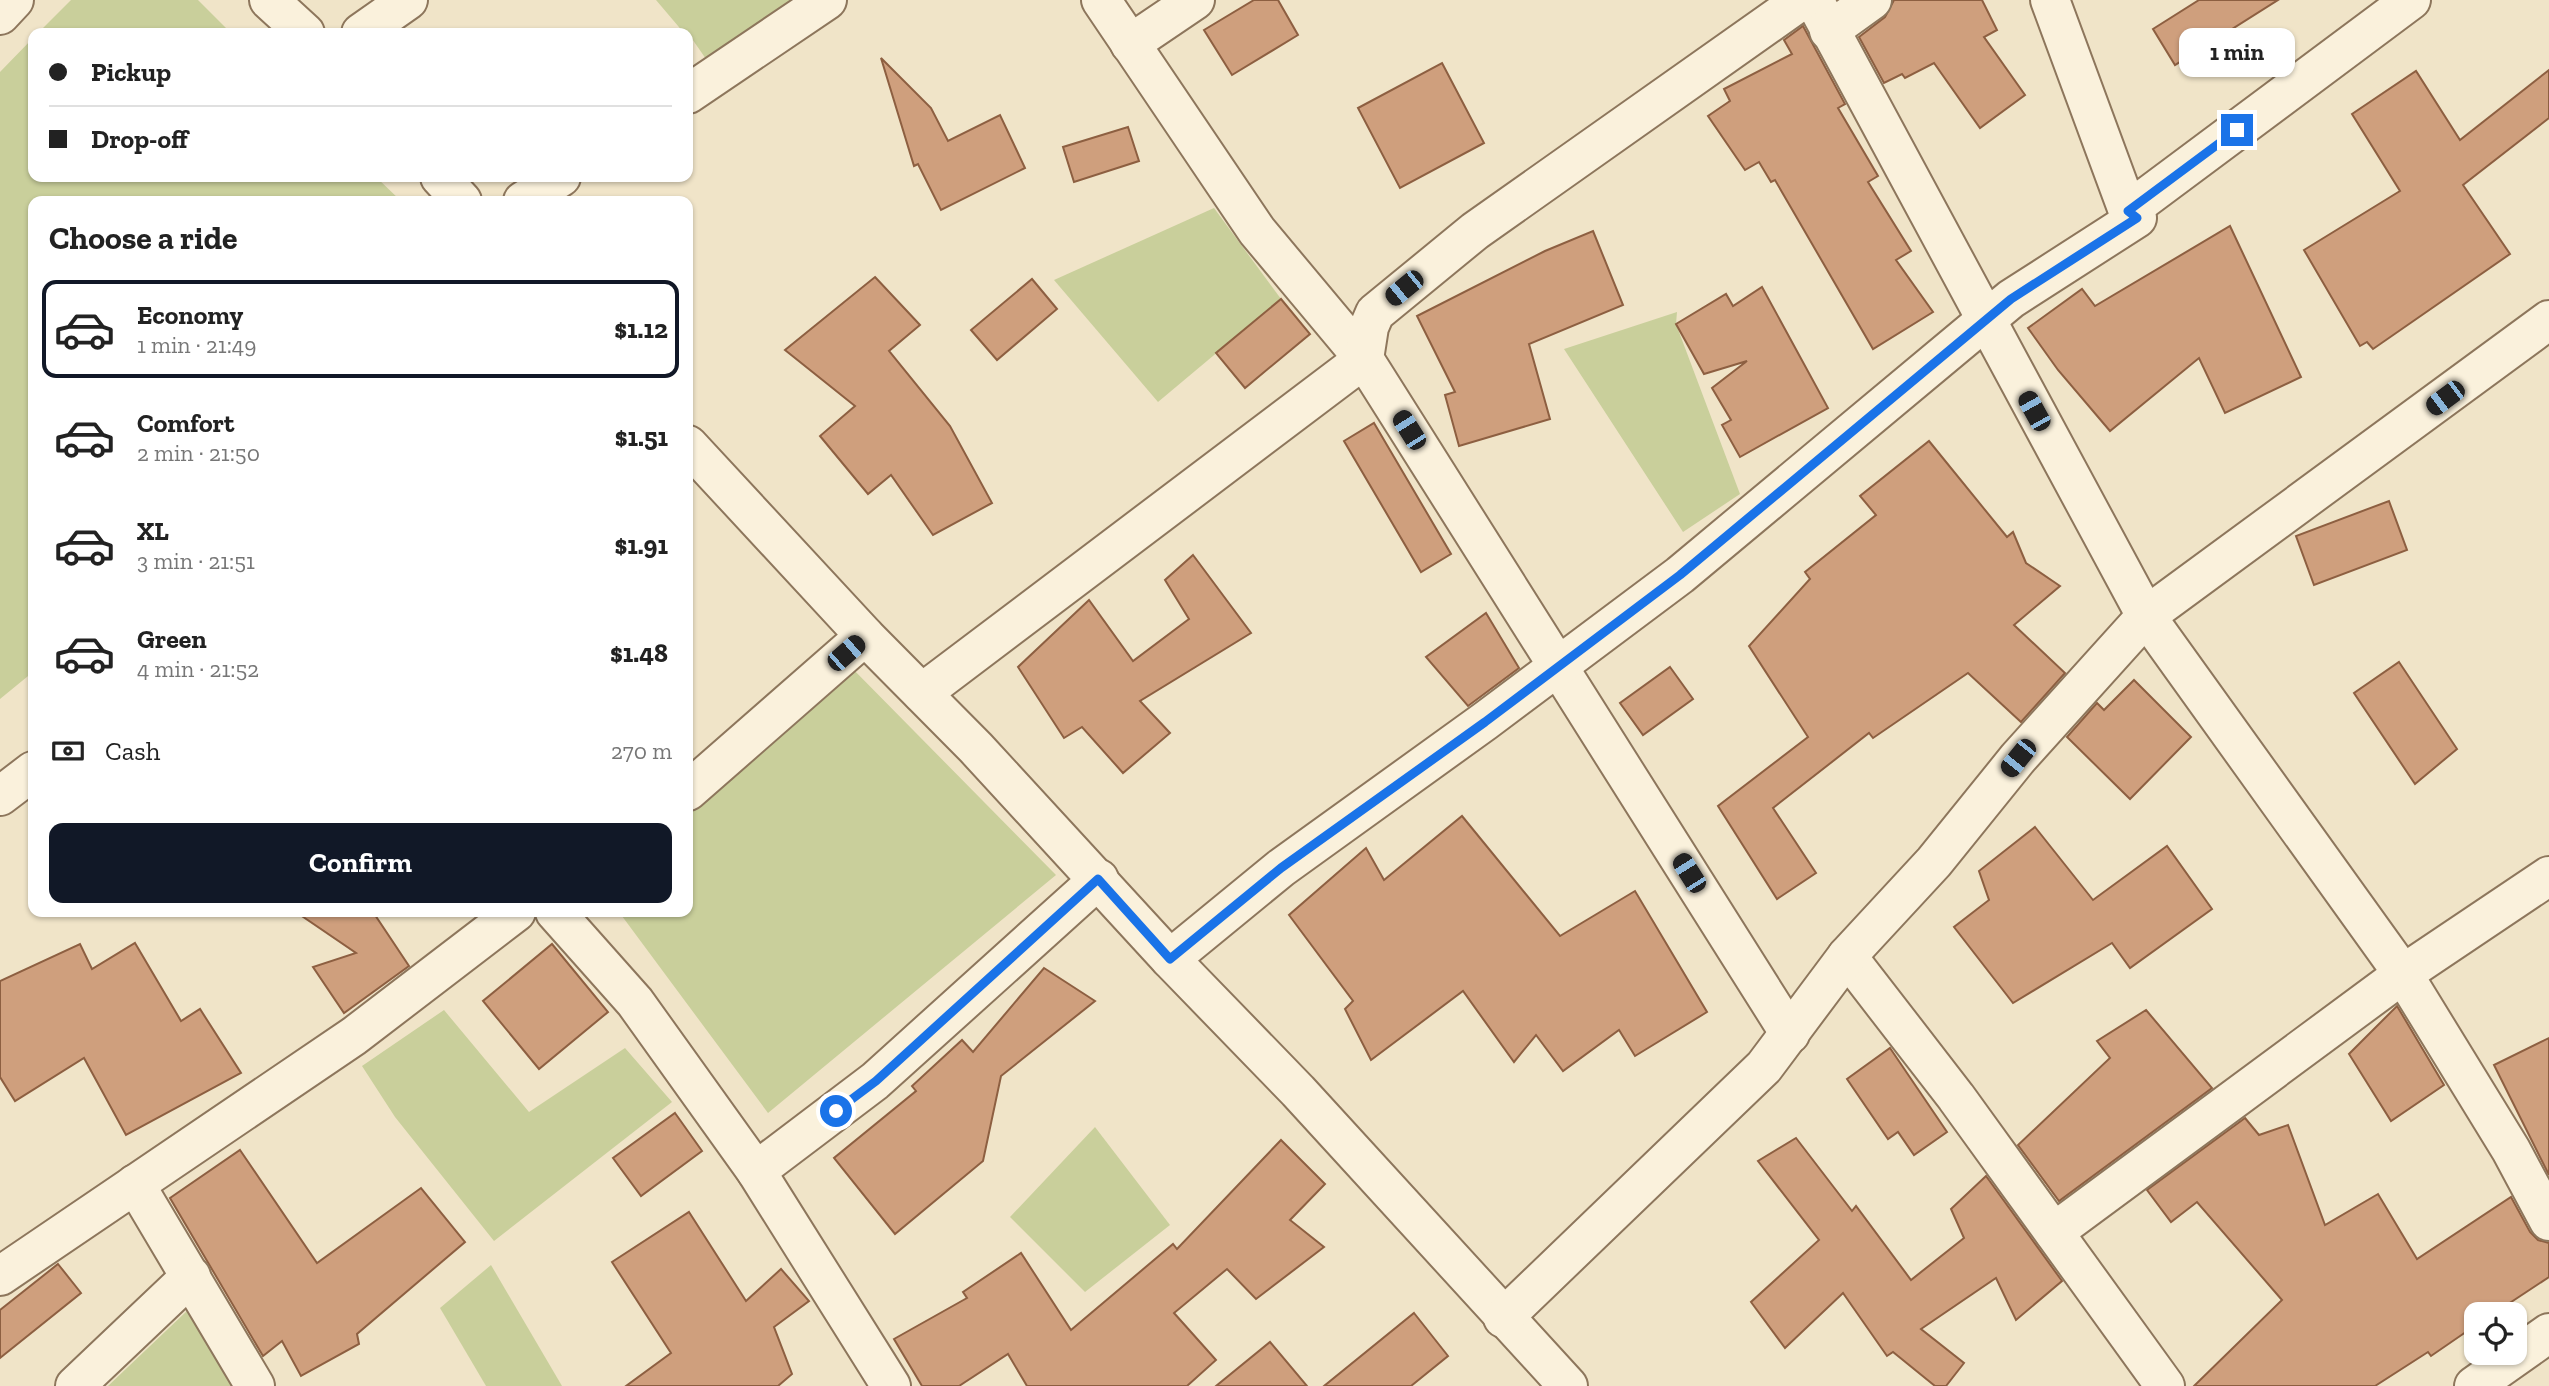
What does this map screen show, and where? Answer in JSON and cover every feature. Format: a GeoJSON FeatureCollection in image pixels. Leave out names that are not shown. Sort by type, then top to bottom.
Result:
{"type":"FeatureCollection","features":[{"type":"Feature","properties":{"kind":"street"},"geometry":{"type":"LineString","coordinates":[[0,15],[14,0]]}},
{"type":"Feature","properties":{"kind":"street"},"geometry":{"type":"LineString","coordinates":[[269,0],[299,28]]}},
{"type":"Feature","properties":{"kind":"street"},"geometry":{"type":"LineString","coordinates":[[368,28],[408,0]]}},
{"type":"Feature","properties":{"kind":"street"},"geometry":{"type":"LineString","coordinates":[[693,90],[827,0]]}},
{"type":"Feature","properties":{"kind":"street"},"geometry":{"type":"LineString","coordinates":[[1101,0],[1257,232],[1364,359],[1790,1034]]}},
{"type":"Feature","properties":{"kind":"street"},"geometry":{"type":"LineString","coordinates":[[1130,44],[1195,0]]}},
{"type":"Feature","properties":{"kind":"street"},"geometry":{"type":"LineString","coordinates":[[922,693],[1364,359],[1369,327],[1375,313],[1475,231],[1802,0]]}},
{"type":"Feature","properties":{"kind":"street"},"geometry":{"type":"LineString","coordinates":[[1872,0],[1821,16],[2146,616],[2403,974],[2511,1150],[2549,1221]]}},
{"type":"Feature","properties":{"kind":"street"},"geometry":{"type":"LineString","coordinates":[[1170,959],[1281,868],[1560,666],[1680,575],[2011,299],[2137,218],[2128,211],[2050,0]]}},
{"type":"Feature","properties":{"kind":"street"},"geometry":{"type":"LineString","coordinates":[[2128,211],[2411,0]]}},
{"type":"Feature","properties":{"kind":"street"},"geometry":{"type":"LineString","coordinates":[[445,182],[457,196]]}},
{"type":"Feature","properties":{"kind":"street"},"geometry":{"type":"LineString","coordinates":[[531,196],[553,182]]}},
{"type":"Feature","properties":{"kind":"street"},"geometry":{"type":"LineString","coordinates":[[1503,1318],[1754,1076],[1790,1034],[1847,956],[1934,862],[2018,758],[2146,616],[2549,320]]}},
{"type":"Feature","properties":{"kind":"street"},"geometry":{"type":"LineString","coordinates":[[693,450],[865,636],[1098,879],[1170,959],[1298,1091],[1568,1386]]}},
{"type":"Feature","properties":{"kind":"street"},"geometry":{"type":"LineString","coordinates":[[693,787],[865,636]]}},
{"type":"Feature","properties":{"kind":"street"},"geometry":{"type":"LineString","coordinates":[[0,796],[28,775]]}},
{"type":"Feature","properties":{"kind":"street"},"geometry":{"type":"LineString","coordinates":[[2054,1232],[2403,974],[2549,876]]}},
{"type":"Feature","properties":{"kind":"street"},"geometry":{"type":"LineString","coordinates":[[756,1171],[876,1081],[1098,879]]}},
{"type":"Feature","properties":{"kind":"street"},"geometry":{"type":"LineString","coordinates":[[0,1276],[354,1035],[509,917]]}},
{"type":"Feature","properties":{"kind":"street"},"geometry":{"type":"LineString","coordinates":[[559,917],[635,1002],[756,1171],[891,1386]]}},
{"type":"Feature","properties":{"kind":"street"},"geometry":{"type":"LineString","coordinates":[[1847,956],[2054,1232],[2165,1386]]}},
{"type":"Feature","properties":{"kind":"street"},"geometry":{"type":"LineString","coordinates":[[135,1184],[255,1386]]}},
{"type":"Feature","properties":{"kind":"street"},"geometry":{"type":"LineString","coordinates":[[75,1386],[191,1276]]}},
{"type":"Feature","properties":{"kind":"street"},"geometry":{"type":"LineString","coordinates":[[2474,1386],[2549,1333]]}},
{"type":"Feature","properties":{"kind":"green space"},"geometry":{"type":"Polygon","coordinates":[[[71,0],[198,0],[226,28],[43,28],[71,0]]]}},
{"type":"Feature","properties":{"kind":"green space"},"geometry":{"type":"Polygon","coordinates":[[[656,0],[801,0],[706,59],[693,40],[693,28],[680,28],[656,0]]]}},
{"type":"Feature","properties":{"kind":"green space"},"geometry":{"type":"Polygon","coordinates":[[[28,43],[28,182],[381,182],[396,196],[28,196],[28,676],[0,699],[0,72],[28,43]]]}},
{"type":"Feature","properties":{"kind":"green space"},"geometry":{"type":"Polygon","coordinates":[[[1214,208],[1281,299],[1158,402],[1054,280],[1214,208]]]}},
{"type":"Feature","properties":{"kind":"green space"},"geometry":{"type":"Polygon","coordinates":[[[1677,312],[1676,324],[1740,494],[1683,532],[1564,349],[1677,312]]]}},
{"type":"Feature","properties":{"kind":"green space"},"geometry":{"type":"Polygon","coordinates":[[[845,661],[1056,875],[768,1113],[623,917],[693,917],[693,783],[845,661]]]}},
{"type":"Feature","properties":{"kind":"green space"},"geometry":{"type":"Polygon","coordinates":[[[444,1010],[529,1112],[625,1048],[672,1102],[494,1241],[395,1117],[362,1066],[444,1010]]]}},
{"type":"Feature","properties":{"kind":"green space"},"geometry":{"type":"Polygon","coordinates":[[[1095,1127],[1170,1225],[1085,1292],[1010,1217],[1095,1127]]]}},
{"type":"Feature","properties":{"kind":"green space"},"geometry":{"type":"Polygon","coordinates":[[[491,1265],[562,1386],[486,1386],[440,1308],[491,1265]]]}},
{"type":"Feature","properties":{"kind":"green space"},"geometry":{"type":"Polygon","coordinates":[[[189,1309],[232,1386],[108,1386],[189,1309]]]}},
{"type":"Feature","properties":{"kind":"building"},"geometry":{"type":"Polygon","coordinates":[[[1254,0],[1278,0],[1298,35],[1232,75],[1204,30],[1254,0]]]}},
{"type":"Feature","properties":{"kind":"building"},"geometry":{"type":"Polygon","coordinates":[[[1894,0],[1982,0],[1997,30],[1984,37],[2025,95],[1980,128],[1934,63],[1905,78],[1902,74],[1884,83],[1859,37],[1885,17],[1894,0]]]}},
{"type":"Feature","properties":{"kind":"building"},"geometry":{"type":"Polygon","coordinates":[[[2199,0],[2278,0],[2175,65],[2153,29],[2199,0]]]}},
{"type":"Feature","properties":{"kind":"building"},"geometry":{"type":"Polygon","coordinates":[[[1803,26],[1845,104],[1838,108],[1878,176],[1868,182],[1911,251],[1896,260],[1933,312],[1873,349],[1775,180],[1771,182],[1759,162],[1745,170],[1708,116],[1730,101],[1724,89],[1792,54],[1784,40],[1803,26]]]}},
{"type":"Feature","properties":{"kind":"building"},"geometry":{"type":"Polygon","coordinates":[[[881,58],[931,108],[948,141],[1000,115],[1025,168],[941,210],[918,164],[914,166],[881,58]]]}},
{"type":"Feature","properties":{"kind":"building"},"geometry":{"type":"Polygon","coordinates":[[[1442,63],[1484,143],[1400,188],[1358,108],[1442,63]]]}},
{"type":"Feature","properties":{"kind":"building"},"geometry":{"type":"Polygon","coordinates":[[[2549,70],[2549,118],[2463,185],[2510,254],[2373,349],[2367,342],[2360,346],[2304,250],[2400,191],[2352,114],[2416,71],[2460,140],[2549,70]]]}},
{"type":"Feature","properties":{"kind":"building"},"geometry":{"type":"Polygon","coordinates":[[[1128,127],[1139,161],[1074,182],[1063,147],[1128,127]]]}},
{"type":"Feature","properties":{"kind":"building"},"geometry":{"type":"Polygon","coordinates":[[[2230,226],[2301,377],[2225,413],[2199,358],[2110,431],[2058,370],[2028,328],[2082,289],[2095,306],[2230,226]]]}},
{"type":"Feature","properties":{"kind":"building"},"geometry":{"type":"Polygon","coordinates":[[[1593,231],[1623,305],[1529,344],[1550,419],[1459,446],[1445,395],[1455,392],[1417,316],[1545,251],[1593,231]]]}},
{"type":"Feature","properties":{"kind":"building"},"geometry":{"type":"Polygon","coordinates":[[[875,277],[920,325],[889,351],[950,426],[992,503],[933,535],[891,475],[868,494],[820,436],[855,406],[785,350],[875,277]]]}},
{"type":"Feature","properties":{"kind":"building"},"geometry":{"type":"Polygon","coordinates":[[[1032,279],[1057,309],[997,360],[971,330],[1032,279]]]}},
{"type":"Feature","properties":{"kind":"building"},"geometry":{"type":"Polygon","coordinates":[[[1762,287],[1828,408],[1740,457],[1722,425],[1731,420],[1712,388],[1747,361],[1704,374],[1676,324],[1726,294],[1733,306],[1762,287]]]}},
{"type":"Feature","properties":{"kind":"building"},"geometry":{"type":"Polygon","coordinates":[[[1281,299],[1310,334],[1245,388],[1216,353],[1281,299]]]}},
{"type":"Feature","properties":{"kind":"building"},"geometry":{"type":"Polygon","coordinates":[[[1374,423],[1451,554],[1421,572],[1344,441],[1374,423]]]}},
{"type":"Feature","properties":{"kind":"building"},"geometry":{"type":"Polygon","coordinates":[[[1929,441],[2007,537],[2013,532],[2026,563],[2060,586],[2014,625],[2065,673],[2021,722],[1968,673],[1873,738],[1869,733],[1773,808],[1816,873],[1777,899],[1718,806],[1808,737],[1749,646],[1810,579],[1805,572],[1876,515],[1860,496],[1929,441]]]}},
{"type":"Feature","properties":{"kind":"building"},"geometry":{"type":"Polygon","coordinates":[[[2389,501],[2407,550],[2314,585],[2296,536],[2389,501]]]}},
{"type":"Feature","properties":{"kind":"building"},"geometry":{"type":"Polygon","coordinates":[[[1193,555],[1251,633],[1140,701],[1170,733],[1123,773],[1082,727],[1064,738],[1018,667],[1089,600],[1133,661],[1189,619],[1165,580],[1193,555]]]}},
{"type":"Feature","properties":{"kind":"building"},"geometry":{"type":"Polygon","coordinates":[[[1486,613],[1519,668],[1468,706],[1426,657],[1486,613]]]}},
{"type":"Feature","properties":{"kind":"building"},"geometry":{"type":"Polygon","coordinates":[[[2399,662],[2457,749],[2415,784],[2354,693],[2399,662]]]}},
{"type":"Feature","properties":{"kind":"building"},"geometry":{"type":"Polygon","coordinates":[[[1670,667],[1693,699],[1643,735],[1620,703],[1670,667]]]}},
{"type":"Feature","properties":{"kind":"building"},"geometry":{"type":"Polygon","coordinates":[[[2134,680],[2191,737],[2130,799],[2067,737],[2097,703],[2104,710],[2134,680]]]}},
{"type":"Feature","properties":{"kind":"building"},"geometry":{"type":"Polygon","coordinates":[[[1462,816],[1560,936],[1635,891],[1707,1012],[1635,1056],[1619,1030],[1563,1071],[1536,1035],[1514,1062],[1463,991],[1371,1060],[1345,1009],[1353,1001],[1289,915],[1366,848],[1384,880],[1462,816]]]}},
{"type":"Feature","properties":{"kind":"building"},"geometry":{"type":"Polygon","coordinates":[[[2035,827],[2093,900],[2167,846],[2212,909],[2130,968],[2112,943],[2013,1003],[1954,927],[1989,900],[1979,871],[2035,827]]]}},
{"type":"Feature","properties":{"kind":"building"},"geometry":{"type":"Polygon","coordinates":[[[303,917],[376,917],[409,966],[344,1013],[313,967],[356,953],[303,917]]]}},
{"type":"Feature","properties":{"kind":"building"},"geometry":{"type":"Polygon","coordinates":[[[135,943],[181,1021],[200,1009],[241,1073],[126,1135],[84,1058],[15,1101],[0,1077],[0,981],[80,944],[92,969],[135,943]]]}},
{"type":"Feature","properties":{"kind":"building"},"geometry":{"type":"Polygon","coordinates":[[[552,944],[608,1012],[539,1069],[483,1001],[552,944]]]}},
{"type":"Feature","properties":{"kind":"building"},"geometry":{"type":"Polygon","coordinates":[[[1044,968],[1095,1001],[1001,1076],[983,1161],[895,1234],[834,1158],[916,1091],[912,1086],[962,1040],[973,1052],[1044,968]]]}},
{"type":"Feature","properties":{"kind":"building"},"geometry":{"type":"Polygon","coordinates":[[[2397,1006],[2444,1085],[2391,1121],[2349,1054],[2397,1006]]]}},
{"type":"Feature","properties":{"kind":"building"},"geometry":{"type":"Polygon","coordinates":[[[2146,1010],[2212,1088],[2059,1201],[2018,1145],[2110,1058],[2097,1041],[2146,1010]]]}},
{"type":"Feature","properties":{"kind":"building"},"geometry":{"type":"Polygon","coordinates":[[[2549,1038],[2549,1175],[2494,1065],[2549,1038]]]}},
{"type":"Feature","properties":{"kind":"building"},"geometry":{"type":"Polygon","coordinates":[[[1890,1048],[1947,1132],[1914,1155],[1898,1132],[1888,1139],[1847,1079],[1890,1048]]]}},
{"type":"Feature","properties":{"kind":"building"},"geometry":{"type":"Polygon","coordinates":[[[675,1113],[702,1151],[641,1196],[613,1158],[675,1113]]]}},
{"type":"Feature","properties":{"kind":"building"},"geometry":{"type":"Polygon","coordinates":[[[2245,1118],[2259,1135],[2288,1125],[2325,1225],[2378,1194],[2417,1259],[2511,1197],[2530,1232],[2538,1240],[2549,1243],[2549,1277],[2511,1302],[2464,1302],[2464,1333],[2431,1356],[2428,1352],[2375,1386],[2194,1386],[2282,1300],[2197,1202],[2171,1222],[2147,1190],[2245,1118]]]}},
{"type":"Feature","properties":{"kind":"building"},"geometry":{"type":"Polygon","coordinates":[[[1796,1138],[1852,1211],[1856,1206],[1911,1280],[1964,1238],[1951,1209],[1986,1176],[2062,1281],[2016,1320],[1996,1278],[1921,1329],[1964,1363],[1946,1386],[1935,1386],[1893,1352],[1887,1356],[1843,1293],[1785,1348],[1751,1302],[1819,1240],[1758,1161],[1796,1138]]]}},
{"type":"Feature","properties":{"kind":"building"},"geometry":{"type":"Polygon","coordinates":[[[1281,1140],[1325,1184],[1290,1220],[1324,1247],[1256,1299],[1227,1269],[1174,1313],[1216,1360],[1187,1386],[1027,1386],[1008,1354],[959,1386],[922,1386],[894,1339],[967,1298],[963,1292],[1021,1253],[1071,1330],[1173,1244],[1177,1249],[1281,1140]]]}},
{"type":"Feature","properties":{"kind":"building"},"geometry":{"type":"Polygon","coordinates":[[[240,1150],[317,1263],[421,1188],[465,1242],[357,1334],[359,1344],[301,1376],[282,1341],[263,1356],[170,1198],[240,1150]]]}},
{"type":"Feature","properties":{"kind":"building"},"geometry":{"type":"Polygon","coordinates":[[[689,1212],[746,1301],[781,1269],[809,1301],[774,1327],[792,1374],[778,1386],[626,1386],[671,1353],[612,1262],[689,1212]]]}},
{"type":"Feature","properties":{"kind":"building"},"geometry":{"type":"Polygon","coordinates":[[[58,1264],[81,1293],[0,1358],[0,1310],[58,1264]]]}},
{"type":"Feature","properties":{"kind":"building"},"geometry":{"type":"Polygon","coordinates":[[[1414,1313],[1448,1356],[1411,1386],[1324,1386],[1414,1313]]]}},
{"type":"Feature","properties":{"kind":"building"},"geometry":{"type":"Polygon","coordinates":[[[1270,1342],[1307,1386],[1216,1386],[1270,1342]]]}},
{"type":"Feature","properties":{"kind":"route"},"geometry":{"type":"LineString","coordinates":[[836,1111],[876,1081],[1098,879],[1170,959],[1281,868],[1485,722],[1680,575],[2011,299],[2137,218],[2128,211],[2237,130]]}}]}
